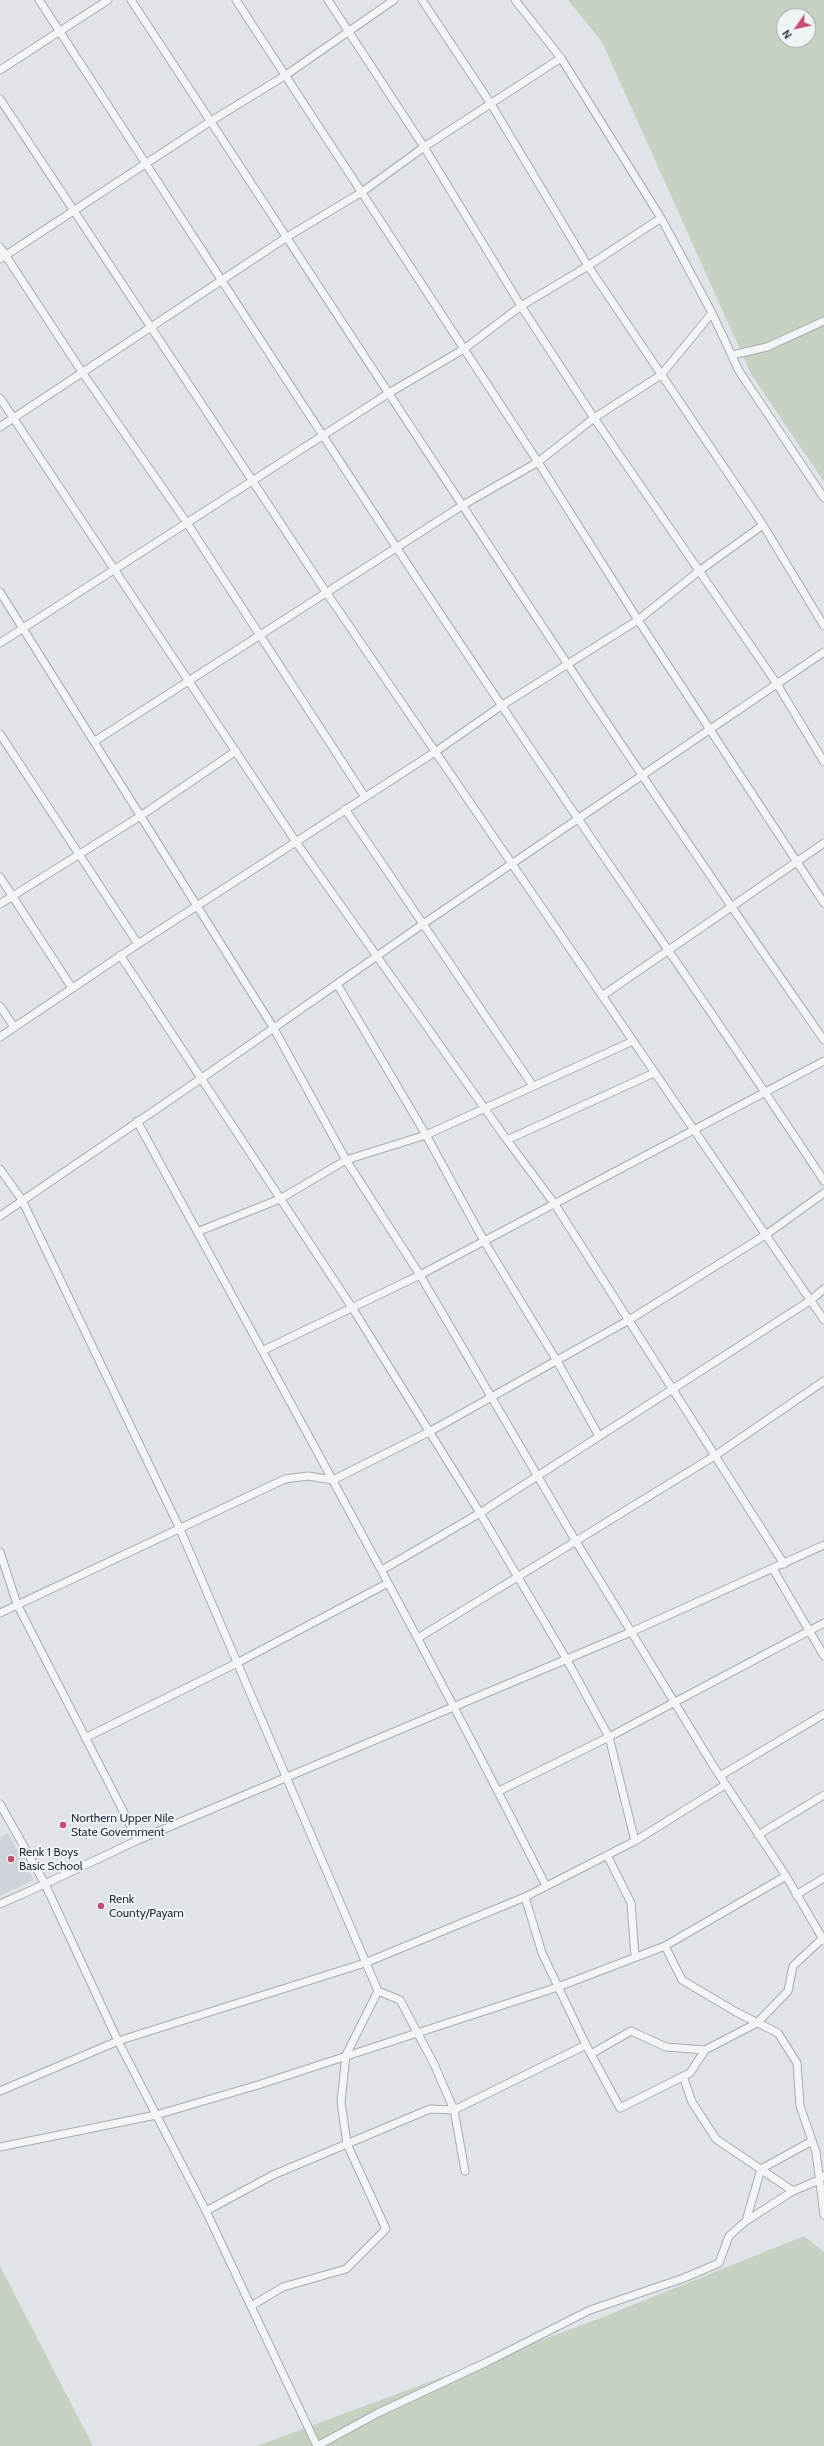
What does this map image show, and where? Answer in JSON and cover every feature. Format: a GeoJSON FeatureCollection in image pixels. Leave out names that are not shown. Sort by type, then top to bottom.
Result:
{"type":"FeatureCollection","features":[{"type":"Feature","properties":{"kind":"street"},"geometry":{"type":"LineString","coordinates":[[39,0],[502,706],[667,951],[765,1091],[824,1181]]}},
{"type":"Feature","properties":{"kind":"street"},"geometry":{"type":"LineString","coordinates":[[0,70],[108,0]]}},
{"type":"Feature","properties":{"kind":"street"},"geometry":{"type":"LineString","coordinates":[[131,0],[568,665],[731,907],[824,1040]]}},
{"type":"Feature","properties":{"kind":"street"},"geometry":{"type":"LineString","coordinates":[[236,0],[538,462],[638,620],[824,903]]}},
{"type":"Feature","properties":{"kind":"street"},"geometry":{"type":"LineString","coordinates":[[328,0],[424,147],[521,306],[594,418],[777,684],[824,762]]}},
{"type":"Feature","properties":{"kind":"street"},"geometry":{"type":"LineString","coordinates":[[3,257],[210,121],[286,75],[394,0]]}},
{"type":"Feature","properties":{"kind":"street"},"geometry":{"type":"LineString","coordinates":[[422,0],[491,104],[588,266],[763,525],[824,626]]}},
{"type":"Feature","properties":{"kind":"street"},"geometry":{"type":"LineString","coordinates":[[515,0],[561,58],[661,218],[712,313],[739,372],[824,498]]}},
{"type":"Feature","properties":{"kind":"street"},"geometry":{"type":"LineString","coordinates":[[0,427],[287,237],[362,192],[424,147],[561,58]]}},
{"type":"Feature","properties":{"kind":"street"},"geometry":{"type":"LineString","coordinates":[[0,99],[326,592],[654,1073],[695,1129],[824,1320]]}},
{"type":"Feature","properties":{"kind":"street"},"geometry":{"type":"LineString","coordinates":[[0,642],[389,393],[464,349],[521,306],[588,266],[661,218]]}},
{"type":"Feature","properties":{"kind":"street"},"geometry":{"type":"LineString","coordinates":[[0,246],[3,257],[187,523],[365,797]]}},
{"type":"Feature","properties":{"kind":"street"},"geometry":{"type":"LineString","coordinates":[[95,742],[463,505],[538,462],[594,418],[662,375],[712,313]]}},
{"type":"Feature","properties":{"kind":"street"},"geometry":{"type":"LineString","coordinates":[[732,355],[767,347],[824,321]]}},
{"type":"Feature","properties":{"kind":"street"},"geometry":{"type":"LineString","coordinates":[[0,398],[113,570],[190,682],[296,842],[507,1140],[554,1203],[716,1455],[784,1564]]}},
{"type":"Feature","properties":{"kind":"street"},"geometry":{"type":"LineString","coordinates":[[0,1037],[120,955],[435,752],[502,706],[638,620],[699,571],[763,525]]}},
{"type":"Feature","properties":{"kind":"street"},"geometry":{"type":"LineString","coordinates":[[0,592],[142,815],[273,1028],[346,1160],[420,1275],[490,1398],[575,1540],[725,1785],[786,1876],[823,1940],[793,1966],[788,1991],[757,2023],[705,2050],[690,2073],[620,2108],[586,2045],[542,1953],[525,1897]]}},
{"type":"Feature","properties":{"kind":"street"},"geometry":{"type":"LineString","coordinates":[[0,1216],[202,1078],[511,863],[824,652]]}},
{"type":"Feature","properties":{"kind":"street"},"geometry":{"type":"LineString","coordinates":[[0,734],[138,944]]}},
{"type":"Feature","properties":{"kind":"street"},"geometry":{"type":"LineString","coordinates":[[0,904],[142,815],[236,751]]}},
{"type":"Feature","properties":{"kind":"street"},"geometry":{"type":"LineString","coordinates":[[345,809],[533,1086]]}},
{"type":"Feature","properties":{"kind":"street"},"geometry":{"type":"LineString","coordinates":[[602,996],[824,843]]}},
{"type":"Feature","properties":{"kind":"street"},"geometry":{"type":"LineString","coordinates":[[0,877],[72,988]]}},
{"type":"Feature","properties":{"kind":"street"},"geometry":{"type":"LineString","coordinates":[[120,955],[353,1309],[480,1513],[567,1660],[608,1737],[635,1842]]}},
{"type":"Feature","properties":{"kind":"street"},"geometry":{"type":"LineString","coordinates":[[337,984],[426,1135],[484,1241],[557,1361],[600,1436]]}},
{"type":"Feature","properties":{"kind":"street"},"geometry":{"type":"LineString","coordinates":[[0,1006],[14,1027]]}},
{"type":"Feature","properties":{"kind":"street"},"geometry":{"type":"LineString","coordinates":[[197,1232],[280,1199],[346,1160],[426,1135],[633,1041]]}},
{"type":"Feature","properties":{"kind":"street"},"geometry":{"type":"LineString","coordinates":[[264,1350],[353,1309],[420,1275],[824,1061]]}},
{"type":"Feature","properties":{"kind":"street"},"geometry":{"type":"LineString","coordinates":[[507,1140],[654,1073]]}},
{"type":"Feature","properties":{"kind":"street"},"geometry":{"type":"LineString","coordinates":[[138,1121],[197,1232],[264,1350],[382,1570],[499,1791],[546,1886]]}},
{"type":"Feature","properties":{"kind":"street"},"geometry":{"type":"LineString","coordinates":[[0,1170],[22,1200],[179,1528],[287,1776],[378,1991],[400,2000],[415,2032],[434,2064],[454,2110],[465,2171]]}},
{"type":"Feature","properties":{"kind":"street"},"geometry":{"type":"LineString","coordinates":[[0,1613],[285,1479],[308,1476],[333,1480],[429,1432],[629,1320],[766,1234],[824,1192]]}},
{"type":"Feature","properties":{"kind":"street"},"geometry":{"type":"LineString","coordinates":[[382,1570],[480,1513],[810,1300],[824,1289]]}},
{"type":"Feature","properties":{"kind":"street"},"geometry":{"type":"LineString","coordinates":[[418,1638],[518,1577],[575,1540],[716,1455],[824,1381]]}},
{"type":"Feature","properties":{"kind":"street"},"geometry":{"type":"LineString","coordinates":[[0,1904],[138,1840],[454,1705],[567,1660],[774,1569],[824,1545]]}},
{"type":"Feature","properties":{"kind":"street"},"geometry":{"type":"LineString","coordinates":[[0,1552],[17,1604],[138,1840]]}},
{"type":"Feature","properties":{"kind":"street"},"geometry":{"type":"LineString","coordinates":[[774,1569],[824,1656]]}},
{"type":"Feature","properties":{"kind":"street"},"geometry":{"type":"LineString","coordinates":[[85,1738],[237,1663],[388,1583]]}},
{"type":"Feature","properties":{"kind":"street"},"geometry":{"type":"LineString","coordinates":[[499,1791],[674,1703],[824,1623]]}},
{"type":"Feature","properties":{"kind":"street"},"geometry":{"type":"LineString","coordinates":[[720,1776],[824,1714]]}},
{"type":"Feature","properties":{"kind":"street"},"geometry":{"type":"LineString","coordinates":[[0,2091],[118,2041],[365,1963],[525,1897],[635,1842],[725,1785]]}},
{"type":"Feature","properties":{"kind":"street"},"geometry":{"type":"LineString","coordinates":[[758,1835],[824,1795]]}},
{"type":"Feature","properties":{"kind":"street"},"geometry":{"type":"LineString","coordinates":[[0,1804],[45,1884],[118,2041],[206,2211],[317,2446],[378,2413],[489,2361],[590,2310],[684,2278],[719,2263],[729,2236],[746,2221],[793,2191],[822,2178]]}},
{"type":"Feature","properties":{"kind":"street"},"geometry":{"type":"LineString","coordinates":[[607,1856],[631,1903],[635,1958]]}},
{"type":"Feature","properties":{"kind":"street"},"geometry":{"type":"LineString","coordinates":[[0,2147],[156,2115],[258,2085],[415,2032],[558,1987],[665,1946],[786,1876]]}},
{"type":"Feature","properties":{"kind":"street"},"geometry":{"type":"LineString","coordinates":[[796,1895],[824,1878]]}},
{"type":"Feature","properties":{"kind":"street"},"geometry":{"type":"LineString","coordinates":[[665,1946],[682,1980],[757,2023],[778,2033],[797,2063],[800,2106],[816,2152],[822,2178],[824,2215]]}},
{"type":"Feature","properties":{"kind":"street"},"geometry":{"type":"LineString","coordinates":[[251,2306],[283,2287],[346,2269],[386,2229],[346,2144],[341,2102],[346,2055],[378,1991]]}},
{"type":"Feature","properties":{"kind":"street"},"geometry":{"type":"LineString","coordinates":[[591,2054],[631,2031],[666,2047],[705,2050]]}},
{"type":"Feature","properties":{"kind":"street"},"geometry":{"type":"LineString","coordinates":[[206,2211],[273,2175],[430,2109],[454,2110],[586,2045]]}},
{"type":"Feature","properties":{"kind":"street"},"geometry":{"type":"LineString","coordinates":[[683,2076],[692,2102],[716,2139],[793,2191]]}},
{"type":"Feature","properties":{"kind":"street"},"geometry":{"type":"LineString","coordinates":[[746,2221],[761,2169],[812,2141]]}},
{"type":"Feature","properties":{"kind":"shaded area","name":"Renk 1 Boys Basic School"},"geometry":{"type":"Polygon","coordinates":[[[8,1833],[34,1880],[0,1896],[0,1837],[8,1833]]]}},
{"type":"Feature","properties":{"kind":"green space"},"geometry":{"type":"Polygon","coordinates":[[[568,0],[824,0],[824,482],[751,374],[602,42],[568,0]]]}},
{"type":"Feature","properties":{"kind":"green space"},"geometry":{"type":"Polygon","coordinates":[[[804,2236],[824,2252],[824,2446],[257,2446],[598,2319],[804,2236]]]}},
{"type":"Feature","properties":{"kind":"green space"},"geometry":{"type":"Polygon","coordinates":[[[0,2266],[93,2446],[0,2446],[0,2266]]]}},
{"type":"Feature","properties":{"kind":"place","name":"Northern Upper Nile State Government"},"geometry":{"type":"Point","coordinates":[63,1825]}},
{"type":"Feature","properties":{"kind":"place","name":"Renk 1 Boys Basic School"},"geometry":{"type":"Point","coordinates":[11,1859]}},
{"type":"Feature","properties":{"kind":"place","name":"Renk County/Payam"},"geometry":{"type":"Point","coordinates":[101,1906]}}]}
